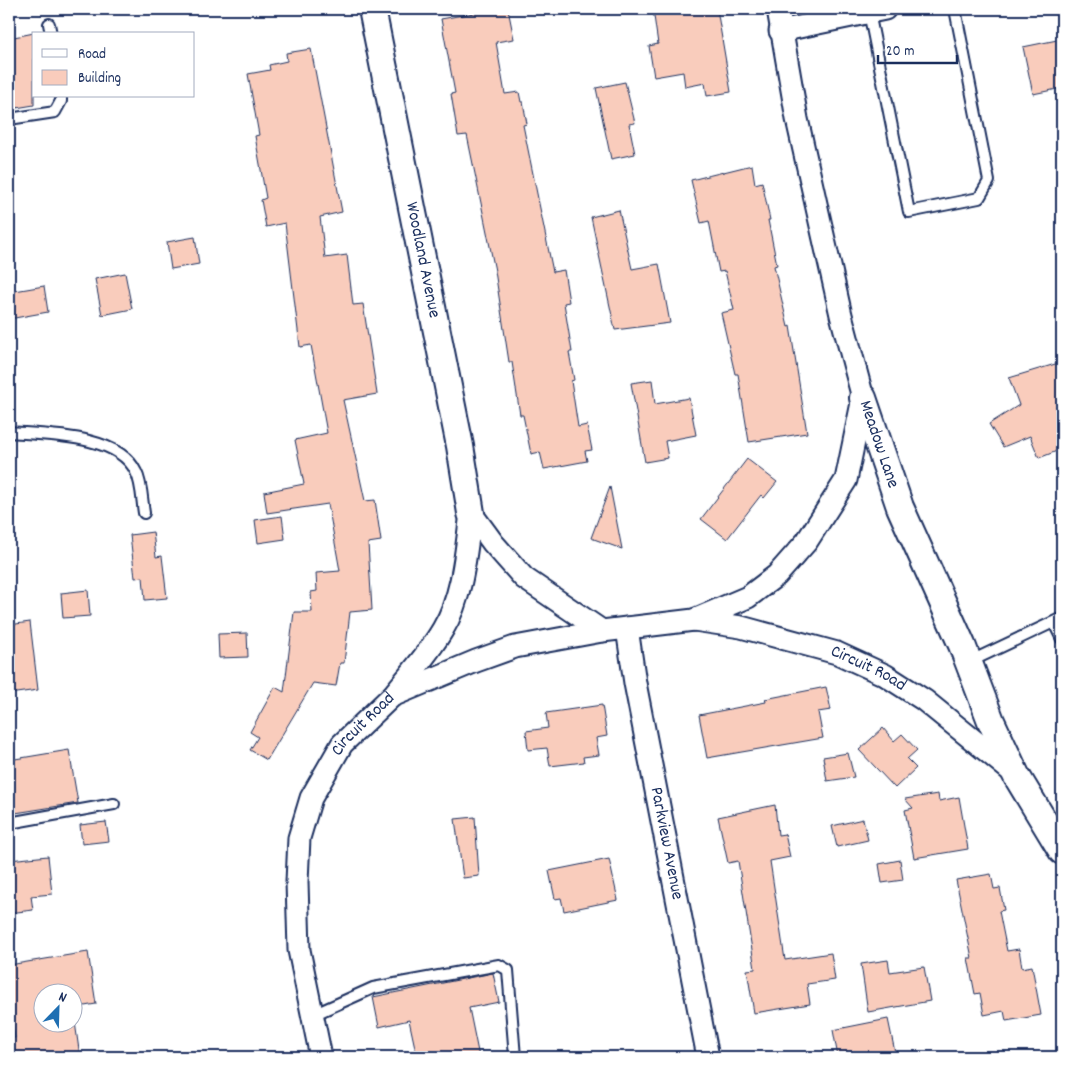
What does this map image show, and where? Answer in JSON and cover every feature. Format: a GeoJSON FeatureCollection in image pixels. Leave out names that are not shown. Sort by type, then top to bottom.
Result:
{"type":"FeatureCollection","features":[{"type":"Feature","properties":{"kind":"street","name":"Woodland Avenue"},"geometry":{"type":"LineString","coordinates":[[372,9],[458,436],[471,513],[464,563],[455,600],[444,628],[422,660],[392,696]]}},
{"type":"Feature","properties":{"kind":"street","name":"Meadow Lane"},"geometry":{"type":"LineString","coordinates":[[778,9],[780,31],[809,175],[841,316],[863,398],[900,507],[968,662],[991,721],[1016,775],[1062,851]]}},
{"type":"Feature","properties":{"kind":"street"},"geometry":{"type":"LineString","coordinates":[[780,31],[877,10]]}},
{"type":"Feature","properties":{"kind":"street","name":"Circuit Road"},"geometry":{"type":"LineString","coordinates":[[694,620],[748,597],[777,575],[807,541],[846,480],[863,398]]}},
{"type":"Feature","properties":{"kind":"street","name":"Woodland Avenue"},"geometry":{"type":"LineString","coordinates":[[471,513],[493,543],[524,578],[602,631]]}},
{"type":"Feature","properties":{"kind":"street","name":"Circuit Road"},"geometry":{"type":"LineString","coordinates":[[321,1057],[299,950],[297,882],[299,838],[311,798],[342,744],[392,696],[515,647],[602,631],[694,620],[741,626],[785,638],[836,653],[884,675],[924,700],[1016,775]]}},
{"type":"Feature","properties":{"kind":"street","name":"Parkview Avenue"},"geometry":{"type":"LineString","coordinates":[[628,628],[635,683],[708,1057]]}},
{"type":"Feature","properties":{"kind":"lane"},"geometry":{"type":"LineString","coordinates":[[877,10],[910,212],[979,198],[989,181],[955,9]]}},
{"type":"Feature","properties":{"kind":"lane"},"geometry":{"type":"LineString","coordinates":[[9,119],[55,112],[61,101],[60,98]]}},
{"type":"Feature","properties":{"kind":"lane"},"geometry":{"type":"LineString","coordinates":[[9,432],[81,439],[120,451],[136,472],[144,513]]}},
{"type":"Feature","properties":{"kind":"lane"},"geometry":{"type":"LineString","coordinates":[[968,662],[1058,621],[1062,639]]}},
{"type":"Feature","properties":{"kind":"lane"},"geometry":{"type":"LineString","coordinates":[[9,822],[114,804]]}},
{"type":"Feature","properties":{"kind":"lane"},"geometry":{"type":"LineString","coordinates":[[313,1015],[373,988],[499,964],[508,970],[515,1057]]}},
{"type":"Feature","properties":{"kind":"building"},"geometry":{"type":"Polygon","coordinates":[[[496,9],[508,9],[514,39],[496,42],[505,94],[519,92],[521,102],[523,102],[527,124],[523,125],[553,272],[564,270],[569,302],[564,303],[572,352],[569,352],[574,380],[571,381],[578,427],[587,425],[592,450],[585,451],[587,461],[544,469],[540,452],[531,454],[523,415],[520,415],[512,362],[509,362],[495,271],[467,135],[458,136],[451,94],[455,93],[441,19],[496,9]]]}},
{"type":"Feature","properties":{"kind":"building"},"geometry":{"type":"Polygon","coordinates":[[[653,9],[717,9],[731,92],[707,96],[705,83],[685,87],[683,72],[654,77],[649,46],[658,44],[653,9]]]}},
{"type":"Feature","properties":{"kind":"building"},"geometry":{"type":"Polygon","coordinates":[[[32,33],[32,98],[34,98],[34,105],[16,108],[9,68],[9,38],[32,33]]]}},
{"type":"Feature","properties":{"kind":"building"},"geometry":{"type":"Polygon","coordinates":[[[1062,39],[1062,88],[1033,94],[1023,47],[1062,39]]]}},
{"type":"Feature","properties":{"kind":"building"},"geometry":{"type":"Polygon","coordinates":[[[311,49],[342,212],[320,217],[325,258],[347,255],[353,305],[363,304],[377,394],[343,400],[365,501],[375,500],[381,541],[368,543],[372,610],[350,612],[344,663],[340,663],[336,686],[313,683],[267,760],[250,750],[258,737],[250,732],[275,687],[284,692],[294,612],[312,612],[311,592],[317,591],[316,573],[340,571],[328,504],[267,513],[264,492],[304,484],[295,440],[327,433],[311,345],[300,347],[285,223],[266,227],[261,200],[266,198],[255,136],[259,135],[248,74],[270,70],[269,65],[287,61],[286,53],[311,49]]]}},
{"type":"Feature","properties":{"kind":"building"},"geometry":{"type":"Polygon","coordinates":[[[625,82],[635,123],[629,124],[635,154],[611,159],[596,88],[625,82]]]}},
{"type":"Feature","properties":{"kind":"building"},"geometry":{"type":"Polygon","coordinates":[[[752,165],[755,184],[762,182],[770,220],[768,220],[777,265],[774,266],[788,327],[790,326],[807,433],[749,442],[738,374],[735,374],[721,313],[734,310],[725,271],[719,272],[709,221],[701,223],[691,180],[752,165]]]}},
{"type":"Feature","properties":{"kind":"building"},"geometry":{"type":"Polygon","coordinates":[[[619,210],[632,269],[659,264],[670,323],[615,330],[591,217],[619,210]]]}},
{"type":"Feature","properties":{"kind":"building"},"geometry":{"type":"Polygon","coordinates":[[[195,237],[199,264],[171,269],[167,242],[195,237]]]}},
{"type":"Feature","properties":{"kind":"building"},"geometry":{"type":"Polygon","coordinates":[[[125,273],[132,309],[102,315],[95,279],[125,273]]]}},
{"type":"Feature","properties":{"kind":"building"},"geometry":{"type":"Polygon","coordinates":[[[44,286],[48,312],[9,319],[9,292],[44,286]]]}},
{"type":"Feature","properties":{"kind":"building"},"geometry":{"type":"Polygon","coordinates":[[[1062,362],[1062,449],[1039,458],[1030,436],[1003,447],[989,424],[1019,405],[1009,378],[1062,362]]]}},
{"type":"Feature","properties":{"kind":"building"},"geometry":{"type":"Polygon","coordinates":[[[652,380],[655,404],[689,398],[696,435],[665,441],[668,458],[645,462],[631,383],[652,380]]]}},
{"type":"Feature","properties":{"kind":"building"},"geometry":{"type":"Polygon","coordinates":[[[747,459],[777,482],[764,498],[761,495],[727,539],[701,519],[747,459]]]}},
{"type":"Feature","properties":{"kind":"building"},"geometry":{"type":"Polygon","coordinates":[[[610,487],[622,549],[591,538],[610,487]]]}},
{"type":"Feature","properties":{"kind":"building"},"geometry":{"type":"Polygon","coordinates":[[[282,516],[285,539],[258,543],[255,520],[282,516]]]}},
{"type":"Feature","properties":{"kind":"building"},"geometry":{"type":"Polygon","coordinates":[[[153,532],[156,557],[162,556],[167,598],[145,600],[143,577],[135,578],[130,535],[153,532]]]}},
{"type":"Feature","properties":{"kind":"building"},"geometry":{"type":"Polygon","coordinates":[[[88,590],[90,616],[63,618],[61,593],[88,590]]]}},
{"type":"Feature","properties":{"kind":"building"},"geometry":{"type":"Polygon","coordinates":[[[30,622],[38,690],[9,694],[9,625],[30,622]]]}},
{"type":"Feature","properties":{"kind":"building"},"geometry":{"type":"Polygon","coordinates":[[[247,633],[248,657],[219,658],[218,634],[247,633]]]}},
{"type":"Feature","properties":{"kind":"building"},"geometry":{"type":"Polygon","coordinates":[[[826,687],[831,710],[818,712],[823,738],[707,758],[699,715],[766,702],[765,699],[826,687]]]}},
{"type":"Feature","properties":{"kind":"building"},"geometry":{"type":"Polygon","coordinates":[[[602,705],[607,736],[596,738],[599,755],[583,757],[584,762],[550,766],[547,748],[528,750],[526,731],[548,728],[546,713],[602,705]]]}},
{"type":"Feature","properties":{"kind":"building"},"geometry":{"type":"Polygon","coordinates":[[[883,728],[894,741],[902,734],[917,750],[907,759],[916,768],[895,788],[859,750],[883,728]]]}},
{"type":"Feature","properties":{"kind":"building"},"geometry":{"type":"Polygon","coordinates":[[[69,750],[78,803],[9,814],[9,760],[69,750]]]}},
{"type":"Feature","properties":{"kind":"building"},"geometry":{"type":"Polygon","coordinates":[[[848,753],[854,777],[827,781],[823,757],[848,753]]]}},
{"type":"Feature","properties":{"kind":"building"},"geometry":{"type":"Polygon","coordinates":[[[938,794],[939,801],[959,797],[968,849],[914,858],[905,810],[913,808],[905,799],[938,794]]]}},
{"type":"Feature","properties":{"kind":"building"},"geometry":{"type":"Polygon","coordinates":[[[775,805],[778,835],[785,834],[790,857],[770,861],[785,960],[831,953],[835,980],[807,984],[810,1004],[754,1013],[747,970],[755,969],[738,861],[728,863],[718,817],[775,805]]]}},
{"type":"Feature","properties":{"kind":"building"},"geometry":{"type":"Polygon","coordinates":[[[475,817],[479,876],[463,878],[455,819],[475,817]]]}},
{"type":"Feature","properties":{"kind":"building"},"geometry":{"type":"Polygon","coordinates":[[[863,819],[868,840],[837,847],[832,826],[863,819]]]}},
{"type":"Feature","properties":{"kind":"building"},"geometry":{"type":"Polygon","coordinates":[[[106,822],[109,841],[82,844],[80,825],[106,822]]]}},
{"type":"Feature","properties":{"kind":"building"},"geometry":{"type":"Polygon","coordinates":[[[48,856],[52,894],[31,896],[33,910],[9,913],[9,860],[48,856]]]}},
{"type":"Feature","properties":{"kind":"building"},"geometry":{"type":"Polygon","coordinates":[[[609,859],[618,900],[564,911],[561,898],[555,899],[549,871],[609,859]]]}},
{"type":"Feature","properties":{"kind":"building"},"geometry":{"type":"Polygon","coordinates":[[[900,860],[903,880],[882,883],[879,864],[900,860]]]}},
{"type":"Feature","properties":{"kind":"building"},"geometry":{"type":"Polygon","coordinates":[[[991,874],[994,889],[1000,888],[1004,910],[999,911],[1007,951],[1019,949],[1022,968],[1032,966],[1041,1015],[1006,1021],[1004,1011],[984,1015],[980,993],[975,994],[968,958],[972,958],[956,880],[991,874]]]}},
{"type":"Feature","properties":{"kind":"building"},"geometry":{"type":"Polygon","coordinates":[[[88,952],[96,1004],[82,1006],[82,984],[32,984],[32,1034],[77,1034],[80,1057],[15,1057],[12,1038],[15,1038],[9,1004],[9,965],[88,952]]]}},
{"type":"Feature","properties":{"kind":"building"},"geometry":{"type":"Polygon","coordinates":[[[888,960],[890,972],[924,967],[930,1001],[868,1012],[861,964],[888,960]]]}},
{"type":"Feature","properties":{"kind":"building"},"geometry":{"type":"Polygon","coordinates":[[[493,973],[499,1002],[469,1008],[479,1057],[417,1057],[409,1020],[379,1027],[373,997],[493,973]]]}},
{"type":"Feature","properties":{"kind":"building"},"geometry":{"type":"Polygon","coordinates":[[[888,1019],[896,1057],[838,1057],[833,1030],[888,1019]]]}}]}
